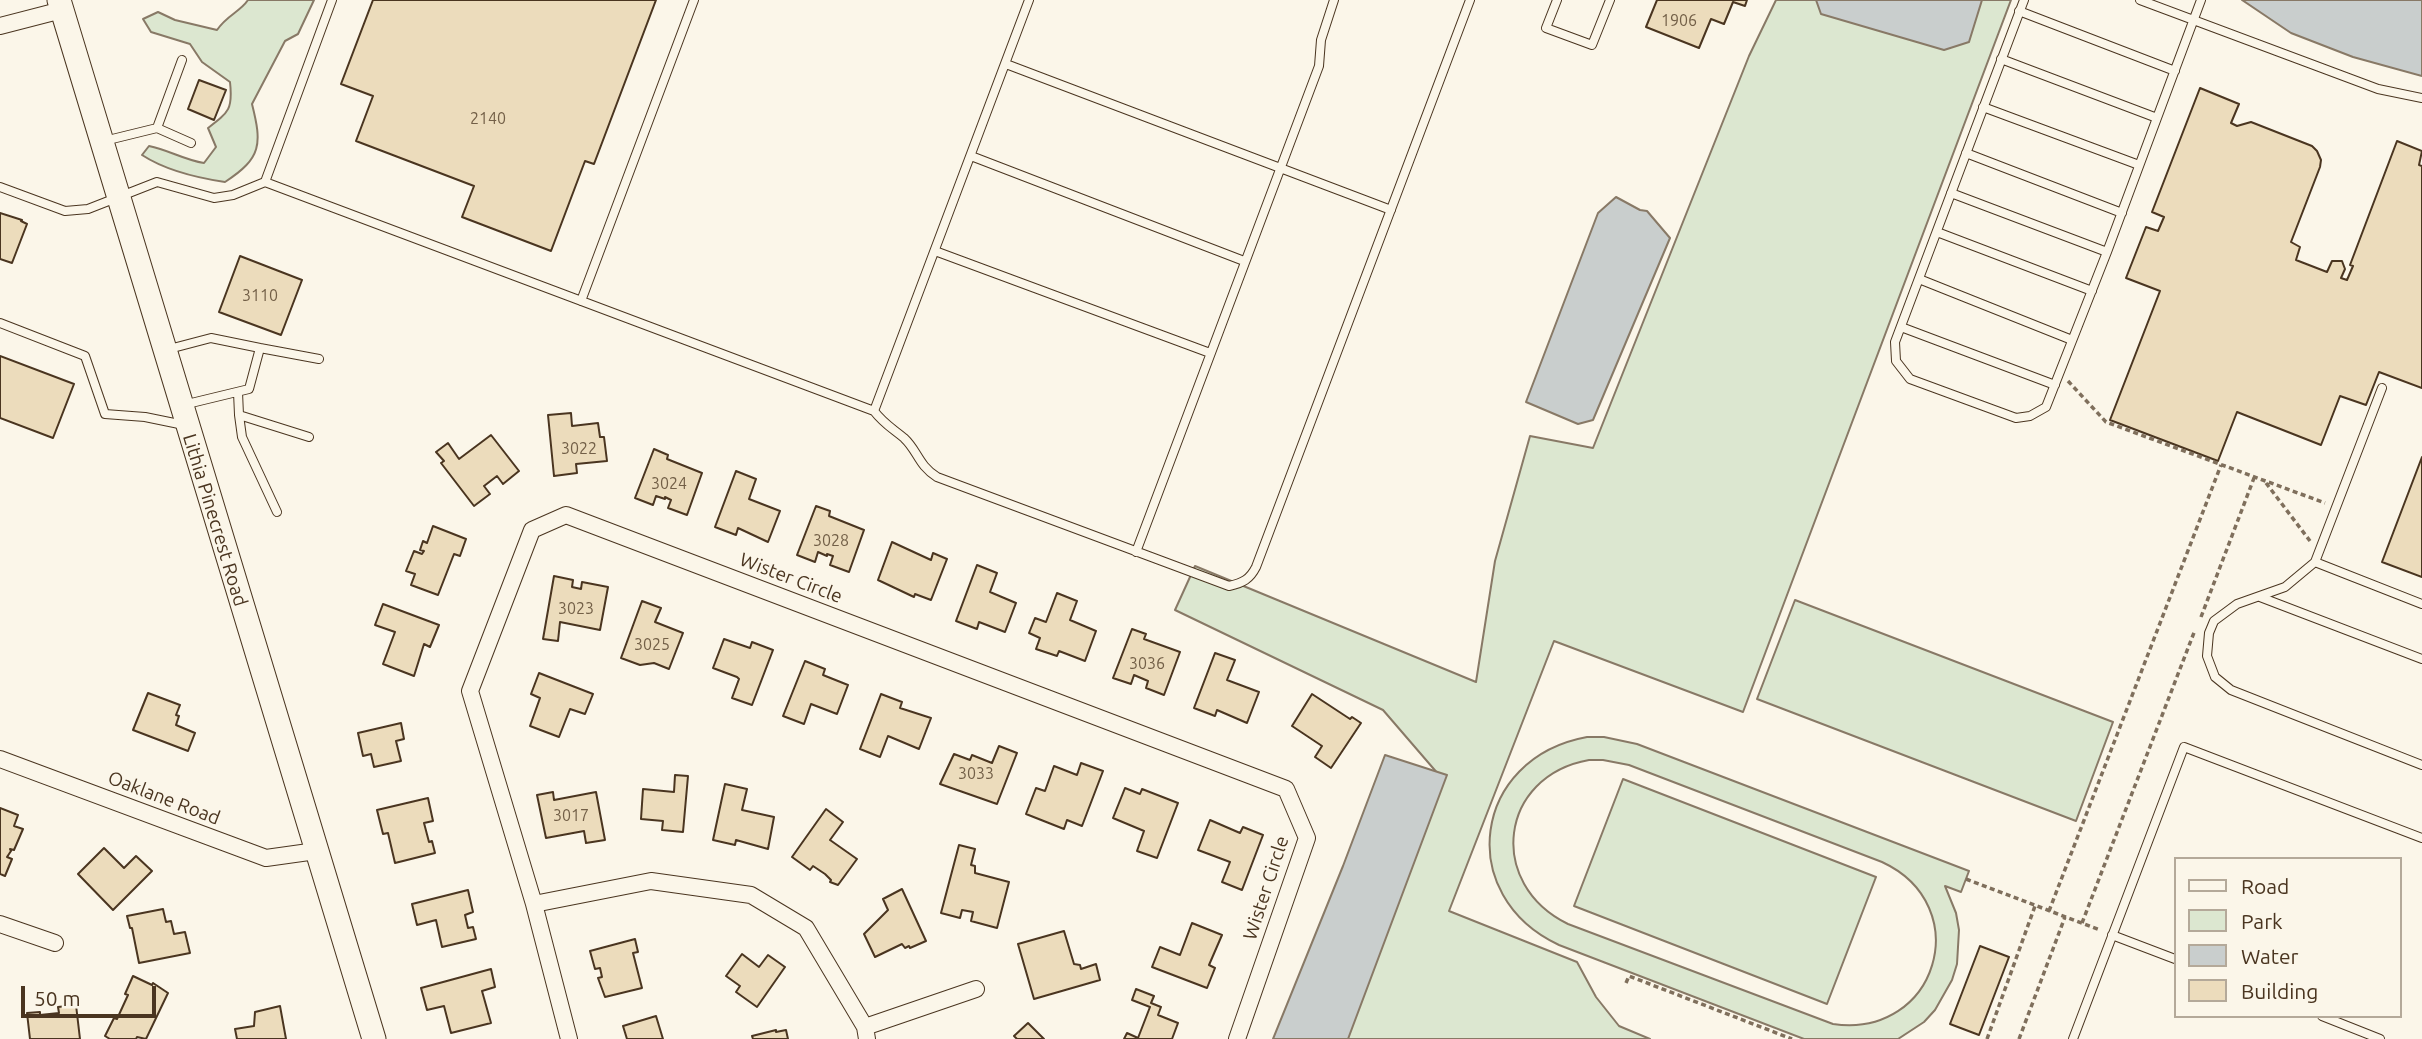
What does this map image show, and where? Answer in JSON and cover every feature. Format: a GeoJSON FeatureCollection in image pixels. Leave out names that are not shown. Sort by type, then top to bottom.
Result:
{"type":"FeatureCollection","features":[{"type":"Feature","properties":{"kind":"main road","name":"Lithia Pinecrest Road"},"geometry":{"type":"LineString","coordinates":[[60,5],[374,1039]]}},
{"type":"Feature","properties":{"kind":"street"},"geometry":{"type":"LineString","coordinates":[[0,26],[60,5]]}},
{"type":"Feature","properties":{"kind":"street","name":"Wister Circle"},"geometry":{"type":"LineString","coordinates":[[569,1039],[534,904],[470,691],[532,530],[566,515],[1286,789],[1307,838],[1237,1039]]}},
{"type":"Feature","properties":{"kind":"street","name":"Oaklane Road"},"geometry":{"type":"LineString","coordinates":[[0,759],[266,858],[316,851]]}},
{"type":"Feature","properties":{"kind":"street"},"geometry":{"type":"LineString","coordinates":[[534,904],[651,881],[751,895],[806,928],[866,1033],[976,989]]}},
{"type":"Feature","properties":{"kind":"street"},"geometry":{"type":"LineString","coordinates":[[0,924],[55,943]]}},
{"type":"Feature","properties":{"kind":"lane"},"geometry":{"type":"LineString","coordinates":[[265,182],[332,0]]}},
{"type":"Feature","properties":{"kind":"lane"},"geometry":{"type":"LineString","coordinates":[[581,301],[694,0]]}},
{"type":"Feature","properties":{"kind":"lane"},"geometry":{"type":"LineString","coordinates":[[874,411],[1029,0]]}},
{"type":"Feature","properties":{"kind":"lane"},"geometry":{"type":"LineString","coordinates":[[1136,552],[1319,66],[1321,40],[1334,0]]}},
{"type":"Feature","properties":{"kind":"lane"},"geometry":{"type":"LineString","coordinates":[[0,187],[65,211],[88,209],[157,182],[214,198],[233,195],[265,182],[874,411],[885,425],[912,447],[926,470],[937,477],[1229,586],[1240,584],[1251,577],[1470,0]]}},
{"type":"Feature","properties":{"kind":"lane"},"geometry":{"type":"LineString","coordinates":[[1557,0],[1546,28],[1592,46],[1610,0]]}},
{"type":"Feature","properties":{"kind":"lane"},"geometry":{"type":"LineString","coordinates":[[2024,0],[1895,342],[1896,361],[1910,379],[2016,418],[2030,416],[2046,407],[2201,0]]}},
{"type":"Feature","properties":{"kind":"lane"},"geometry":{"type":"LineString","coordinates":[[2140,0],[2378,89],[2422,97]]}},
{"type":"Feature","properties":{"kind":"lane"},"geometry":{"type":"LineString","coordinates":[[2020,10],[2175,71]]}},
{"type":"Feature","properties":{"kind":"lane"},"geometry":{"type":"LineString","coordinates":[[157,128],[182,60]]}},
{"type":"Feature","properties":{"kind":"lane"},"geometry":{"type":"LineString","coordinates":[[2001,60],[2157,118]]}},
{"type":"Feature","properties":{"kind":"lane"},"geometry":{"type":"LineString","coordinates":[[1006,64],[1391,210]]}},
{"type":"Feature","properties":{"kind":"lane"},"geometry":{"type":"LineString","coordinates":[[1983,107],[2139,165]]}},
{"type":"Feature","properties":{"kind":"lane"},"geometry":{"type":"LineString","coordinates":[[101,142],[157,128],[191,143]]}},
{"type":"Feature","properties":{"kind":"lane"},"geometry":{"type":"LineString","coordinates":[[1966,153],[2122,213]]}},
{"type":"Feature","properties":{"kind":"lane"},"geometry":{"type":"LineString","coordinates":[[971,156],[1244,261]]}},
{"type":"Feature","properties":{"kind":"lane"},"geometry":{"type":"LineString","coordinates":[[1951,193],[2107,252]]}},
{"type":"Feature","properties":{"kind":"lane"},"geometry":{"type":"LineString","coordinates":[[1937,232],[2092,291]]}},
{"type":"Feature","properties":{"kind":"lane"},"geometry":{"type":"LineString","coordinates":[[935,251],[1210,353]]}},
{"type":"Feature","properties":{"kind":"lane"},"geometry":{"type":"LineString","coordinates":[[1919,279],[2072,340]]}},
{"type":"Feature","properties":{"kind":"lane"},"geometry":{"type":"LineString","coordinates":[[0,323],[85,356],[105,414],[183,416],[249,389],[260,348]]}},
{"type":"Feature","properties":{"kind":"lane"},"geometry":{"type":"LineString","coordinates":[[1901,327],[2054,385]]}},
{"type":"Feature","properties":{"kind":"lane"},"geometry":{"type":"LineString","coordinates":[[164,350],[211,338],[318,359]]}},
{"type":"Feature","properties":{"kind":"lane"},"geometry":{"type":"LineString","coordinates":[[2382,388],[2315,562],[2285,587],[2238,604],[2214,621],[2209,633],[2207,656],[2215,677],[2231,690],[2422,765]]}},
{"type":"Feature","properties":{"kind":"lane"},"geometry":{"type":"LineString","coordinates":[[238,392],[242,437],[277,512]]}},
{"type":"Feature","properties":{"kind":"lane"},"geometry":{"type":"LineString","coordinates":[[239,415],[309,438]]}},
{"type":"Feature","properties":{"kind":"lane"},"geometry":{"type":"LineString","coordinates":[[2315,562],[2422,604]]}},
{"type":"Feature","properties":{"kind":"lane"},"geometry":{"type":"LineString","coordinates":[[2260,597],[2422,659]]}},
{"type":"Feature","properties":{"kind":"lane"},"geometry":{"type":"LineString","coordinates":[[2073,1039],[2184,747],[2422,838]]}},
{"type":"Feature","properties":{"kind":"lane"},"geometry":{"type":"LineString","coordinates":[[2112,935],[2174,959]]}},
{"type":"Feature","properties":{"kind":"lane"},"geometry":{"type":"LineString","coordinates":[[2327,1018],[2381,1039]]}},
{"type":"Feature","properties":{"kind":"path"},"geometry":{"type":"LineString","coordinates":[[2060,372],[2106,422],[2337,507]]}},
{"type":"Feature","properties":{"kind":"path"},"geometry":{"type":"LineString","coordinates":[[2049,911],[2221,465]]}},
{"type":"Feature","properties":{"kind":"path"},"geometry":{"type":"LineString","coordinates":[[2082,923],[2254,478]]}},
{"type":"Feature","properties":{"kind":"path"},"geometry":{"type":"LineString","coordinates":[[2266,483],[2313,545]]}},
{"type":"Feature","properties":{"kind":"path"},"geometry":{"type":"LineString","coordinates":[[1966,879],[2112,935]]}},
{"type":"Feature","properties":{"kind":"path"},"geometry":{"type":"LineString","coordinates":[[1987,1039],[2035,906]]}},
{"type":"Feature","properties":{"kind":"path"},"geometry":{"type":"LineString","coordinates":[[2019,1039],[2065,917]]}},
{"type":"Feature","properties":{"kind":"path"},"geometry":{"type":"LineString","coordinates":[[1626,983],[1629,976],[1792,1039]]}},
{"type":"Feature","properties":{"kind":"green space"},"geometry":{"type":"Polygon","coordinates":[[[248,0],[314,0],[298,34],[285,41],[252,104],[258,140],[252,157],[225,182],[182,173],[142,155],[149,146],[204,163],[216,147],[208,128],[225,114],[231,98],[230,82],[202,62],[190,44],[151,32],[143,19],[158,12],[175,20],[217,30],[248,0]]]}},
{"type":"Feature","properties":{"kind":"green space"},"geometry":{"type":"Polygon","coordinates":[[[1776,0],[2011,0],[1743,712],[1554,641],[1449,911],[1577,962],[1596,997],[1619,1026],[1650,1039],[1338,1039],[1439,775],[1383,710],[1175,610],[1195,566],[1476,682],[1495,561],[1530,436],[1593,448],[1749,56],[1776,0]]]}},
{"type":"Feature","properties":{"kind":"green space"},"geometry":{"type":"Polygon","coordinates":[[[1795,600],[2113,722],[2076,821],[1757,699],[1795,600]]]}},
{"type":"Feature","properties":{"kind":"green space"},"geometry":{"type":"Polygon","coordinates":[[[1587,737],[1604,737],[1637,744],[1969,871],[1961,892],[1945,886],[1956,913],[1959,930],[1957,964],[1952,980],[1935,1010],[1924,1022],[1898,1039],[1804,1039],[1559,945],[1525,923],[1503,895],[1491,863],[1490,831],[1500,799],[1519,771],[1548,750],[1587,737]],[[1589,760],[1559,770],[1536,787],[1521,808],[1514,833],[1515,859],[1524,884],[1542,906],[1568,924],[1833,1024],[1869,1023],[1898,1011],[1919,991],[1932,965],[1936,937],[1929,908],[1911,882],[1882,862],[1629,765],[1589,760]]]}},
{"type":"Feature","properties":{"kind":"green space"},"geometry":{"type":"Polygon","coordinates":[[[1623,779],[1876,877],[1827,1004],[1574,906],[1623,779]]]}},
{"type":"Feature","properties":{"kind":"water"},"geometry":{"type":"Polygon","coordinates":[[[1816,0],[1982,0],[1969,42],[1944,50],[1821,14],[1816,0]]]}},
{"type":"Feature","properties":{"kind":"water"},"geometry":{"type":"Polygon","coordinates":[[[2242,0],[2422,0],[2422,76],[2353,57],[2291,33],[2242,0]]]}},
{"type":"Feature","properties":{"kind":"water"},"geometry":{"type":"Polygon","coordinates":[[[1616,197],[1647,211],[1670,238],[1593,420],[1578,424],[1526,402],[1598,213],[1616,197]]]}},
{"type":"Feature","properties":{"kind":"water"},"geometry":{"type":"Polygon","coordinates":[[[1385,755],[1447,775],[1348,1039],[1273,1039],[1343,866],[1385,755]]]}},
{"type":"Feature","properties":{"kind":"building"},"geometry":{"type":"Polygon","coordinates":[[[373,0],[656,0],[594,164],[585,161],[551,251],[462,217],[474,186],[356,141],[373,96],[341,84],[373,0]]]}},
{"type":"Feature","properties":{"kind":"building"},"geometry":{"type":"Polygon","coordinates":[[[1657,0],[1747,0],[1745,6],[1733,2],[1724,24],[1711,19],[1699,48],[1646,27],[1657,0]]]}},
{"type":"Feature","properties":{"kind":"building"},"geometry":{"type":"Polygon","coordinates":[[[199,80],[226,90],[214,120],[188,109],[199,80]]]}},
{"type":"Feature","properties":{"kind":"building"},"geometry":{"type":"Polygon","coordinates":[[[2200,88],[2239,104],[2231,123],[2237,126],[2251,122],[2312,146],[2317,151],[2321,160],[2320,167],[2291,242],[2300,247],[2296,260],[2327,272],[2332,261],[2342,261],[2345,269],[2341,278],[2347,280],[2353,266],[2350,265],[2397,141],[2422,151],[2419,165],[2422,166],[2422,388],[2379,372],[2366,405],[2340,396],[2321,445],[2237,412],[2218,461],[2110,420],[2160,291],[2126,278],[2146,227],[2158,231],[2164,217],[2152,212],[2200,88]]]}},
{"type":"Feature","properties":{"kind":"building"},"geometry":{"type":"Polygon","coordinates":[[[0,213],[27,224],[12,263],[0,259],[0,213]]]}},
{"type":"Feature","properties":{"kind":"building"},"geometry":{"type":"Polygon","coordinates":[[[240,256],[302,280],[281,335],[219,312],[240,256]]]}},
{"type":"Feature","properties":{"kind":"building"},"geometry":{"type":"Polygon","coordinates":[[[0,356],[74,384],[53,438],[0,418],[0,356]]]}},
{"type":"Feature","properties":{"kind":"building"},"geometry":{"type":"Polygon","coordinates":[[[571,413],[572,426],[598,423],[600,437],[604,437],[607,461],[576,464],[577,473],[554,476],[548,415],[571,413]]]}},
{"type":"Feature","properties":{"kind":"building"},"geometry":{"type":"Polygon","coordinates":[[[491,435],[519,471],[503,484],[497,476],[484,486],[490,494],[474,506],[441,463],[444,461],[436,452],[448,443],[459,459],[491,435]]]}},
{"type":"Feature","properties":{"kind":"building"},"geometry":{"type":"Polygon","coordinates":[[[654,449],[668,455],[667,459],[702,473],[687,515],[668,508],[671,500],[665,497],[656,496],[653,505],[635,498],[654,449]]]}},
{"type":"Feature","properties":{"kind":"building"},"geometry":{"type":"Polygon","coordinates":[[[2422,457],[2422,577],[2382,562],[2422,457]]]}},
{"type":"Feature","properties":{"kind":"building"},"geometry":{"type":"Polygon","coordinates":[[[736,471],[756,479],[749,499],[780,511],[768,542],[738,528],[736,535],[715,527],[736,471]]]}},
{"type":"Feature","properties":{"kind":"building"},"geometry":{"type":"Polygon","coordinates":[[[816,506],[830,511],[829,516],[864,530],[849,572],[830,565],[833,556],[827,554],[818,552],[815,562],[797,555],[816,506]]]}},
{"type":"Feature","properties":{"kind":"building"},"geometry":{"type":"Polygon","coordinates":[[[433,526],[466,539],[460,556],[454,554],[438,595],[411,585],[415,574],[406,571],[414,551],[422,554],[424,551],[420,550],[423,541],[427,543],[433,526]]]}},
{"type":"Feature","properties":{"kind":"building"},"geometry":{"type":"Polygon","coordinates":[[[892,542],[931,560],[933,553],[947,559],[931,600],[915,594],[914,597],[878,580],[892,542]]]}},
{"type":"Feature","properties":{"kind":"building"},"geometry":{"type":"Polygon","coordinates":[[[977,565],[997,573],[990,592],[1016,603],[1005,632],[979,622],[977,629],[956,621],[977,565]]]}},
{"type":"Feature","properties":{"kind":"building"},"geometry":{"type":"Polygon","coordinates":[[[554,576],[573,580],[572,587],[581,589],[582,582],[608,587],[600,630],[560,622],[558,641],[543,639],[554,576]]]}},
{"type":"Feature","properties":{"kind":"building"},"geometry":{"type":"Polygon","coordinates":[[[1057,593],[1077,601],[1070,620],[1096,631],[1085,661],[1059,651],[1057,656],[1036,649],[1040,638],[1029,633],[1035,618],[1046,622],[1057,593]]]}},
{"type":"Feature","properties":{"kind":"building"},"geometry":{"type":"Polygon","coordinates":[[[642,601],[661,608],[655,622],[683,633],[669,669],[654,663],[640,665],[621,658],[642,601]]]}},
{"type":"Feature","properties":{"kind":"building"},"geometry":{"type":"Polygon","coordinates":[[[383,604],[439,625],[430,647],[424,644],[414,676],[383,664],[395,632],[375,625],[383,604]]]}},
{"type":"Feature","properties":{"kind":"building"},"geometry":{"type":"Polygon","coordinates":[[[1132,629],[1146,634],[1144,639],[1180,652],[1164,695],[1146,688],[1148,681],[1134,675],[1131,684],[1113,678],[1132,629]]]}},
{"type":"Feature","properties":{"kind":"building"},"geometry":{"type":"Polygon","coordinates":[[[724,639],[750,648],[752,642],[773,650],[752,705],[732,698],[739,679],[737,677],[713,668],[724,639]]]}},
{"type":"Feature","properties":{"kind":"building"},"geometry":{"type":"Polygon","coordinates":[[[1215,653],[1235,660],[1227,680],[1259,692],[1247,723],[1217,710],[1215,716],[1194,708],[1215,653]]]}},
{"type":"Feature","properties":{"kind":"building"},"geometry":{"type":"Polygon","coordinates":[[[805,661],[825,669],[823,675],[848,685],[837,714],[811,704],[804,724],[783,716],[805,661]]]}},
{"type":"Feature","properties":{"kind":"building"},"geometry":{"type":"Polygon","coordinates":[[[539,673],[593,694],[585,714],[570,709],[559,737],[530,726],[540,698],[531,694],[539,673]]]}},
{"type":"Feature","properties":{"kind":"building"},"geometry":{"type":"Polygon","coordinates":[[[148,693],[180,705],[176,725],[195,733],[188,751],[133,730],[148,693]]]}},
{"type":"Feature","properties":{"kind":"building"},"geometry":{"type":"Polygon","coordinates":[[[881,694],[902,702],[900,708],[931,718],[919,749],[888,736],[880,757],[860,749],[881,694]]]}},
{"type":"Feature","properties":{"kind":"building"},"geometry":{"type":"Polygon","coordinates":[[[1312,694],[1350,719],[1352,717],[1361,723],[1331,768],[1315,757],[1322,746],[1292,726],[1312,694]]]}},
{"type":"Feature","properties":{"kind":"building"},"geometry":{"type":"Polygon","coordinates":[[[401,723],[404,739],[396,741],[401,761],[374,767],[371,754],[363,756],[358,733],[401,723]]]}},
{"type":"Feature","properties":{"kind":"building"},"geometry":{"type":"Polygon","coordinates":[[[999,746],[1017,753],[997,804],[940,784],[954,754],[970,760],[972,755],[992,763],[999,746]]]}},
{"type":"Feature","properties":{"kind":"building"},"geometry":{"type":"Polygon","coordinates":[[[1081,763],[1103,771],[1082,826],[1067,820],[1064,829],[1026,814],[1036,788],[1045,791],[1054,766],[1077,775],[1081,763]]]}},
{"type":"Feature","properties":{"kind":"building"},"geometry":{"type":"Polygon","coordinates":[[[675,775],[688,776],[683,832],[662,830],[663,821],[641,819],[643,789],[674,792],[675,775]]]}},
{"type":"Feature","properties":{"kind":"building"},"geometry":{"type":"Polygon","coordinates":[[[725,784],[747,789],[742,810],[774,817],[768,849],[736,840],[735,845],[713,840],[725,784]]]}},
{"type":"Feature","properties":{"kind":"building"},"geometry":{"type":"Polygon","coordinates":[[[1125,788],[1140,794],[1142,789],[1178,803],[1157,858],[1137,851],[1144,831],[1113,818],[1125,788]]]}},
{"type":"Feature","properties":{"kind":"building"},"geometry":{"type":"Polygon","coordinates":[[[553,792],[554,800],[596,792],[605,840],[586,843],[584,831],[546,838],[537,795],[553,792]]]}},
{"type":"Feature","properties":{"kind":"building"},"geometry":{"type":"Polygon","coordinates":[[[428,798],[433,821],[424,823],[435,853],[395,863],[388,833],[383,834],[377,810],[428,798]]]}},
{"type":"Feature","properties":{"kind":"building"},"geometry":{"type":"Polygon","coordinates":[[[0,808],[18,815],[14,826],[23,829],[14,850],[10,849],[7,857],[12,859],[5,876],[0,874],[0,808]]]}},
{"type":"Feature","properties":{"kind":"building"},"geometry":{"type":"Polygon","coordinates":[[[826,809],[843,822],[830,840],[857,859],[838,885],[830,882],[825,874],[813,866],[810,870],[792,857],[826,809]]]}},
{"type":"Feature","properties":{"kind":"building"},"geometry":{"type":"Polygon","coordinates":[[[1210,820],[1240,833],[1243,827],[1263,835],[1242,890],[1222,882],[1230,862],[1198,850],[1210,820]]]}},
{"type":"Feature","properties":{"kind":"building"},"geometry":{"type":"Polygon","coordinates":[[[959,845],[975,849],[971,865],[975,866],[975,873],[1009,882],[997,928],[971,921],[973,912],[962,910],[960,918],[941,913],[959,845]]]}},
{"type":"Feature","properties":{"kind":"building"},"geometry":{"type":"Polygon","coordinates":[[[104,848],[124,868],[136,856],[152,871],[113,910],[78,874],[104,848]]]}},
{"type":"Feature","properties":{"kind":"building"},"geometry":{"type":"Polygon","coordinates":[[[902,889],[926,941],[910,948],[905,948],[902,944],[875,957],[864,934],[888,910],[883,899],[902,889]]]}},
{"type":"Feature","properties":{"kind":"building"},"geometry":{"type":"Polygon","coordinates":[[[468,890],[473,912],[465,915],[468,928],[473,927],[476,939],[442,947],[436,920],[417,925],[412,904],[468,890]]]}},
{"type":"Feature","properties":{"kind":"building"},"geometry":{"type":"Polygon","coordinates":[[[163,909],[166,922],[171,921],[174,934],[185,932],[190,953],[139,963],[127,916],[163,909]]]}},
{"type":"Feature","properties":{"kind":"building"},"geometry":{"type":"Polygon","coordinates":[[[1192,923],[1222,935],[1209,965],[1215,968],[1207,988],[1152,967],[1160,947],[1180,955],[1192,923]]]}},
{"type":"Feature","properties":{"kind":"building"},"geometry":{"type":"Polygon","coordinates":[[[1064,931],[1074,964],[1080,965],[1081,969],[1096,964],[1100,980],[1034,999],[1018,944],[1064,931]]]}},
{"type":"Feature","properties":{"kind":"building"},"geometry":{"type":"Polygon","coordinates":[[[635,939],[638,952],[633,953],[642,988],[605,997],[598,978],[602,977],[600,968],[595,969],[590,951],[635,939]]]}},
{"type":"Feature","properties":{"kind":"building"},"geometry":{"type":"Polygon","coordinates":[[[1980,946],[2009,957],[1979,1035],[1950,1024],[1980,946]]]}},
{"type":"Feature","properties":{"kind":"building"},"geometry":{"type":"Polygon","coordinates":[[[742,954],[759,967],[768,955],[785,967],[757,1007],[736,992],[740,986],[726,976],[742,954]]]}},
{"type":"Feature","properties":{"kind":"building"},"geometry":{"type":"Polygon","coordinates":[[[491,969],[495,987],[482,991],[491,1023],[451,1033],[444,1006],[427,1010],[421,988],[491,969]]]}},
{"type":"Feature","properties":{"kind":"building"},"geometry":{"type":"Polygon","coordinates":[[[133,976],[152,985],[153,983],[168,993],[146,1039],[110,1039],[105,1036],[114,1018],[117,1019],[133,976]]]}},
{"type":"Feature","properties":{"kind":"building"},"geometry":{"type":"Polygon","coordinates":[[[1136,989],[1154,996],[1151,1003],[1161,1007],[1158,1015],[1178,1023],[1172,1039],[1124,1039],[1127,1033],[1138,1038],[1150,1007],[1132,1000],[1136,989]]]}},
{"type":"Feature","properties":{"kind":"building"},"geometry":{"type":"Polygon","coordinates":[[[76,1005],[80,1039],[30,1039],[27,1013],[59,1013],[58,1007],[76,1005]]]}},
{"type":"Feature","properties":{"kind":"building"},"geometry":{"type":"Polygon","coordinates":[[[280,1006],[286,1039],[237,1039],[235,1029],[254,1026],[255,1012],[280,1006]]]}},
{"type":"Feature","properties":{"kind":"building"},"geometry":{"type":"Polygon","coordinates":[[[656,1016],[663,1039],[627,1039],[623,1026],[656,1016]]]}},
{"type":"Feature","properties":{"kind":"building"},"geometry":{"type":"Polygon","coordinates":[[[1028,1023],[1044,1039],[1017,1039],[1014,1036],[1028,1023]]]}},
{"type":"Feature","properties":{"kind":"building"},"geometry":{"type":"Polygon","coordinates":[[[786,1030],[788,1039],[753,1039],[752,1036],[786,1030]]]}}]}
